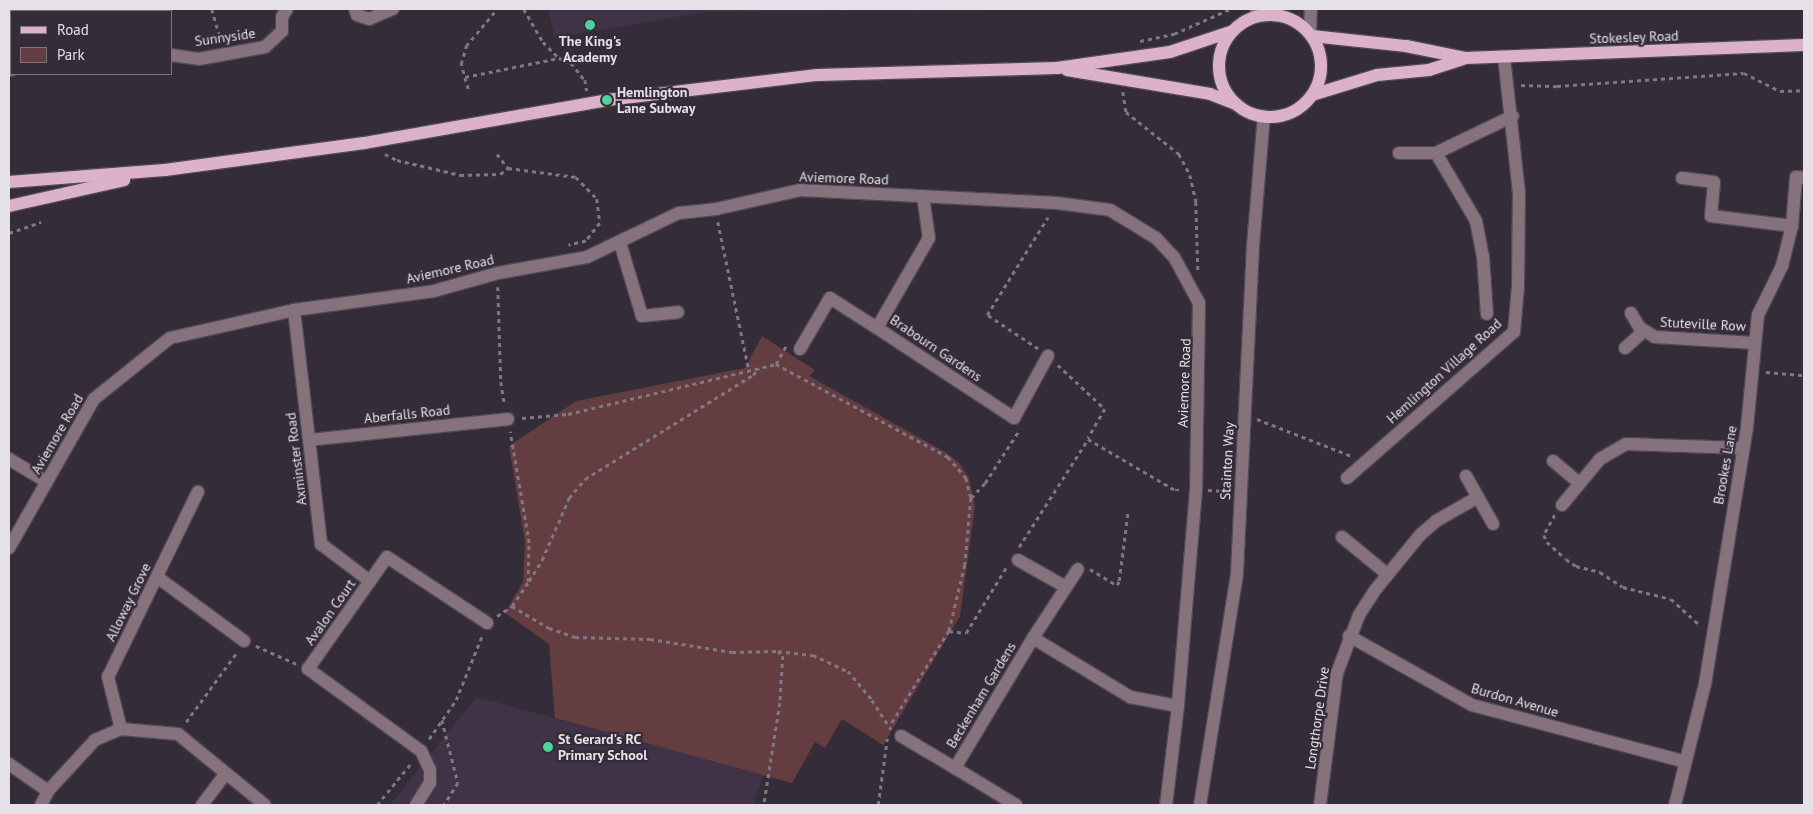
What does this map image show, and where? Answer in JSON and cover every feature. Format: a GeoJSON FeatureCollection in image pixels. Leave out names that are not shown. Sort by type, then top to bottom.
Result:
{"type":"FeatureCollection","features":[{"type":"Feature","properties":{"kind":"main road"},"geometry":{"type":"LineString","coordinates":[[9,182],[165,170],[364,143],[589,102],[818,75],[1057,68],[1170,52],[1232,32],[1257,13],[1281,16],[1294,20],[1311,34],[1320,55],[1320,69],[1312,95]]}},
{"type":"Feature","properties":{"kind":"main road"},"geometry":{"type":"LineString","coordinates":[[1232,32],[1222,50],[1220,70],[1225,88],[1236,104]]}},
{"type":"Feature","properties":{"kind":"main road"},"geometry":{"type":"LineString","coordinates":[[1311,34],[1406,46],[1465,58]]}},
{"type":"Feature","properties":{"kind":"main road","name":"Stokesley Road"},"geometry":{"type":"LineString","coordinates":[[1465,58],[1804,45]]}},
{"type":"Feature","properties":{"kind":"main road"},"geometry":{"type":"LineString","coordinates":[[1057,68],[1124,82],[1210,94],[1264,116],[1292,112],[1312,95],[1377,76],[1429,70],[1465,58]]}},
{"type":"Feature","properties":{"kind":"main road"},"geometry":{"type":"LineString","coordinates":[[9,206],[165,170]]}},
{"type":"Feature","properties":{"kind":"street","name":"Sunnyside"},"geometry":{"type":"LineString","coordinates":[[172,55],[199,58],[265,47],[282,31],[282,18],[286,9]]}},
{"type":"Feature","properties":{"kind":"street"},"geometry":{"type":"LineString","coordinates":[[355,9],[358,15],[369,19],[393,9]]}},
{"type":"Feature","properties":{"kind":"street"},"geometry":{"type":"LineString","coordinates":[[1311,9],[1311,34]]}},
{"type":"Feature","properties":{"kind":"street","name":"Hemlington Village Road"},"geometry":{"type":"LineString","coordinates":[[1347,478],[1365,460],[1514,332],[1518,286],[1519,193],[1504,57]]}},
{"type":"Feature","properties":{"kind":"street","name":"Stainton Way"},"geometry":{"type":"LineString","coordinates":[[1200,805],[1237,573],[1253,246],[1264,116]]}},
{"type":"Feature","properties":{"kind":"street"},"geometry":{"type":"LineString","coordinates":[[1399,153],[1436,153],[1512,116]]}},
{"type":"Feature","properties":{"kind":"street"},"geometry":{"type":"LineString","coordinates":[[1436,153],[1469,206],[1478,228],[1484,256],[1488,314]]}},
{"type":"Feature","properties":{"kind":"street","name":"Brookes Lane"},"geometry":{"type":"LineString","coordinates":[[1675,805],[1705,684],[1742,448],[1758,315],[1782,266],[1792,226],[1800,177]]}},
{"type":"Feature","properties":{"kind":"street"},"geometry":{"type":"LineString","coordinates":[[1682,178],[1714,182],[1711,216],[1792,226]]}},
{"type":"Feature","properties":{"kind":"street","name":"Aviemore Road"},"geometry":{"type":"LineString","coordinates":[[9,548],[94,399],[170,338],[294,310],[434,290],[498,273],[587,257],[680,213],[716,209],[800,190],[1057,203],[1110,210],[1135,222],[1174,257],[1188,279],[1199,303],[1196,490],[1178,706],[1166,805]]}},
{"type":"Feature","properties":{"kind":"street","name":"Brabourn Gardens"},"geometry":{"type":"LineString","coordinates":[[922,196],[929,238],[877,328],[1014,418]]}},
{"type":"Feature","properties":{"kind":"street"},"geometry":{"type":"LineString","coordinates":[[620,243],[642,316],[678,312]]}},
{"type":"Feature","properties":{"kind":"street"},"geometry":{"type":"LineString","coordinates":[[800,349],[830,298],[877,328]]}},
{"type":"Feature","properties":{"kind":"street","name":"Axminster Road"},"geometry":{"type":"LineString","coordinates":[[294,310],[321,544],[370,581]]}},
{"type":"Feature","properties":{"kind":"street","name":"Stuteville Row"},"geometry":{"type":"LineString","coordinates":[[1631,313],[1643,332],[1655,337],[1755,343]]}},
{"type":"Feature","properties":{"kind":"street"},"geometry":{"type":"LineString","coordinates":[[1625,348],[1643,332]]}},
{"type":"Feature","properties":{"kind":"street"},"geometry":{"type":"LineString","coordinates":[[1014,418],[1048,356]]}},
{"type":"Feature","properties":{"kind":"street","name":"Aberfalls Road"},"geometry":{"type":"LineString","coordinates":[[309,440],[508,419]]}},
{"type":"Feature","properties":{"kind":"street"},"geometry":{"type":"LineString","coordinates":[[1562,505],[1600,459],[1626,444],[1742,448]]}},
{"type":"Feature","properties":{"kind":"street"},"geometry":{"type":"LineString","coordinates":[[9,459],[47,482]]}},
{"type":"Feature","properties":{"kind":"street"},"geometry":{"type":"LineString","coordinates":[[1552,461],[1580,484]]}},
{"type":"Feature","properties":{"kind":"street"},"geometry":{"type":"LineString","coordinates":[[1466,476],[1493,524]]}},
{"type":"Feature","properties":{"kind":"street","name":"Alloway Grove"},"geometry":{"type":"LineString","coordinates":[[121,729],[108,677],[198,492]]}},
{"type":"Feature","properties":{"kind":"street","name":"Longthorpe Drive"},"geometry":{"type":"LineString","coordinates":[[1320,805],[1337,673],[1349,636],[1387,574],[1436,521],[1478,497]]}},
{"type":"Feature","properties":{"kind":"street"},"geometry":{"type":"LineString","coordinates":[[1342,537],[1387,574]]}},
{"type":"Feature","properties":{"kind":"street","name":"Avalon Court"},"geometry":{"type":"LineString","coordinates":[[308,669],[387,557],[487,623]]}},
{"type":"Feature","properties":{"kind":"street"},"geometry":{"type":"LineString","coordinates":[[1015,558],[1066,587]]}},
{"type":"Feature","properties":{"kind":"street"},"geometry":{"type":"LineString","coordinates":[[1033,638],[1078,569]]}},
{"type":"Feature","properties":{"kind":"street"},"geometry":{"type":"LineString","coordinates":[[157,577],[244,641]]}},
{"type":"Feature","properties":{"kind":"street","name":"Burdon Avenue"},"geometry":{"type":"LineString","coordinates":[[1349,636],[1472,705],[1686,762]]}},
{"type":"Feature","properties":{"kind":"street","name":"Beckenham Gardens"},"geometry":{"type":"LineString","coordinates":[[1016,805],[954,768],[1033,638],[1130,697],[1178,706]]}},
{"type":"Feature","properties":{"kind":"street"},"geometry":{"type":"LineString","coordinates":[[308,669],[421,751],[430,770],[430,783],[416,805]]}},
{"type":"Feature","properties":{"kind":"street"},"geometry":{"type":"LineString","coordinates":[[41,805],[48,791],[95,740],[121,729],[178,734],[225,775],[265,805]]}},
{"type":"Feature","properties":{"kind":"street"},"geometry":{"type":"LineString","coordinates":[[901,736],[954,768]]}},
{"type":"Feature","properties":{"kind":"street"},"geometry":{"type":"LineString","coordinates":[[9,764],[48,791]]}},
{"type":"Feature","properties":{"kind":"street"},"geometry":{"type":"LineString","coordinates":[[202,805],[225,775]]}},
{"type":"Feature","properties":{"kind":"path"},"geometry":{"type":"LineString","coordinates":[[212,9],[225,54]]}},
{"type":"Feature","properties":{"kind":"path"},"geometry":{"type":"LineString","coordinates":[[468,89],[461,64],[466,46],[497,9]]}},
{"type":"Feature","properties":{"kind":"path"},"geometry":{"type":"LineString","coordinates":[[524,9],[543,42],[559,58],[571,63],[585,80],[589,102]]}},
{"type":"Feature","properties":{"kind":"path"},"geometry":{"type":"LineString","coordinates":[[1142,56],[1140,41],[1174,34],[1230,9]]}},
{"type":"Feature","properties":{"kind":"path"},"geometry":{"type":"LineString","coordinates":[[464,77],[559,58]]}},
{"type":"Feature","properties":{"kind":"path"},"geometry":{"type":"LineString","coordinates":[[1507,85],[1557,86],[1744,73],[1780,91],[1804,90]]}},
{"type":"Feature","properties":{"kind":"path"},"geometry":{"type":"LineString","coordinates":[[1124,82],[1122,103],[1126,112],[1179,154],[1190,175],[1196,202],[1198,272],[1188,279]]}},
{"type":"Feature","properties":{"kind":"path"},"geometry":{"type":"LineString","coordinates":[[364,143],[398,160],[460,175],[500,174],[508,168]]}},
{"type":"Feature","properties":{"kind":"path"},"geometry":{"type":"LineString","coordinates":[[497,154],[508,168],[576,177],[597,199],[600,223],[586,241],[558,247]]}},
{"type":"Feature","properties":{"kind":"path"},"geometry":{"type":"LineString","coordinates":[[949,631],[966,633],[1015,558],[1105,409],[1048,356],[987,315],[1057,203]]}},
{"type":"Feature","properties":{"kind":"path"},"geometry":{"type":"LineString","coordinates":[[716,209],[749,370]]}},
{"type":"Feature","properties":{"kind":"path"},"geometry":{"type":"LineString","coordinates":[[9,233],[41,222]]}},
{"type":"Feature","properties":{"kind":"path"},"geometry":{"type":"LineString","coordinates":[[498,273],[501,382],[529,543],[528,582]]}},
{"type":"Feature","properties":{"kind":"path"},"geometry":{"type":"LineString","coordinates":[[508,419],[568,414],[776,364],[799,374],[948,457],[966,478],[972,498],[965,564],[949,631],[889,728],[878,805]]}},
{"type":"Feature","properties":{"kind":"path"},"geometry":{"type":"LineString","coordinates":[[377,805],[421,751],[456,700],[487,623],[512,606],[542,560],[569,498],[584,479],[753,376],[759,368]]}},
{"type":"Feature","properties":{"kind":"path"},"geometry":{"type":"LineString","coordinates":[[1752,371],[1804,375]]}},
{"type":"Feature","properties":{"kind":"path"},"geometry":{"type":"LineString","coordinates":[[972,498],[985,483],[1023,424],[1014,418]]}},
{"type":"Feature","properties":{"kind":"path"},"geometry":{"type":"LineString","coordinates":[[1254,428],[1255,418],[1365,460]]}},
{"type":"Feature","properties":{"kind":"path"},"geometry":{"type":"LineString","coordinates":[[1088,438],[1176,490],[1240,491]]}},
{"type":"Feature","properties":{"kind":"path"},"geometry":{"type":"LineString","coordinates":[[1562,505],[1544,535],[1554,550],[1576,566],[1600,572],[1623,587],[1671,599],[1698,624],[1713,630]]}},
{"type":"Feature","properties":{"kind":"path"},"geometry":{"type":"LineString","coordinates":[[1078,569],[1081,564],[1116,585],[1128,511]]}},
{"type":"Feature","properties":{"kind":"path"},"geometry":{"type":"LineString","coordinates":[[512,606],[549,628],[574,637],[650,639],[732,652],[778,652],[813,655],[848,671],[872,700],[889,728],[901,736]]}},
{"type":"Feature","properties":{"kind":"path"},"geometry":{"type":"LineString","coordinates":[[178,734],[244,641],[308,669]]}},
{"type":"Feature","properties":{"kind":"path"},"geometry":{"type":"LineString","coordinates":[[764,805],[780,703],[783,656],[778,652]]}},
{"type":"Feature","properties":{"kind":"path"},"geometry":{"type":"LineString","coordinates":[[442,720],[458,783],[444,805]]}},
{"type":"Feature","properties":{"kind":"shaded area","name":"The King's Academy"},"geometry":{"type":"Polygon","coordinates":[[[548,9],[1163,9],[704,12],[555,38],[548,9]]]}},
{"type":"Feature","properties":{"kind":"shaded area","name":"St Gerard's RC Primary School"},"geometry":{"type":"Polygon","coordinates":[[[476,697],[763,775],[754,805],[390,805],[476,697]]]}},
{"type":"Feature","properties":{"kind":"green space"},"geometry":{"type":"Polygon","coordinates":[[[762,336],[815,370],[809,376],[947,453],[960,464],[969,478],[975,506],[960,616],[883,745],[842,719],[825,748],[815,742],[792,783],[555,718],[549,644],[505,613],[523,582],[525,542],[509,446],[576,401],[745,368],[762,336]]]}},
{"type":"Feature","properties":{"kind":"place","name":"The King's Academy"},"geometry":{"type":"Point","coordinates":[590,25]}},
{"type":"Feature","properties":{"kind":"place","name":"Hemlington Lane Subway"},"geometry":{"type":"Point","coordinates":[607,100]}},
{"type":"Feature","properties":{"kind":"place","name":"St Gerard's RC Primary School"},"geometry":{"type":"Point","coordinates":[548,747]}}]}
